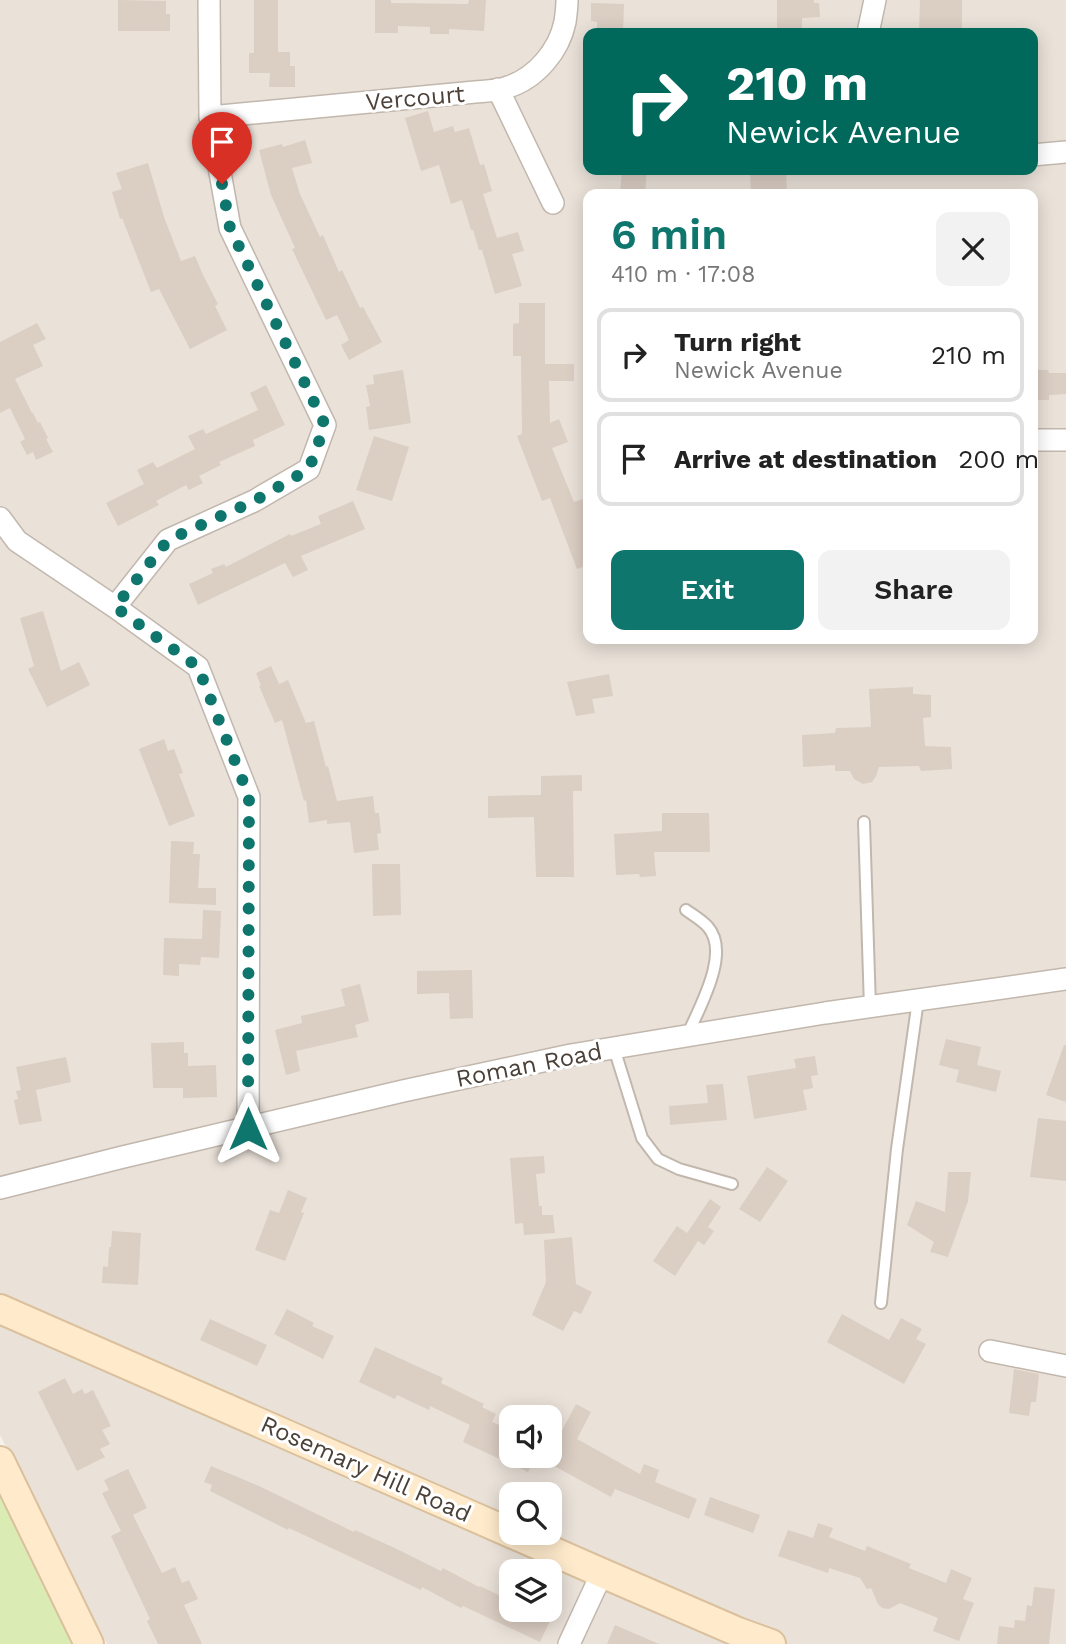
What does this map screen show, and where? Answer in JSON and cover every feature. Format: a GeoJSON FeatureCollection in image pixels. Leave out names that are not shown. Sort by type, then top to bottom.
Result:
{"type":"FeatureCollection","features":[{"type":"Feature","properties":{"kind":"main road","name":"Rosemary Hill Road"},"geometry":{"type":"LineString","coordinates":[[0,1309],[602,1573],[771,1644]]}},
{"type":"Feature","properties":{"kind":"main road"},"geometry":{"type":"LineString","coordinates":[[0,1461],[89,1644]]}},
{"type":"Feature","properties":{"kind":"street"},"geometry":{"type":"LineString","coordinates":[[115,607],[168,540],[254,501],[309,469],[325,425],[230,228],[210,117],[209,0]]}},
{"type":"Feature","properties":{"kind":"street","name":"Vercourt"},"geometry":{"type":"LineString","coordinates":[[210,117],[508,88],[543,65],[559,41],[565,23],[567,0]]}},
{"type":"Feature","properties":{"kind":"street"},"geometry":{"type":"LineString","coordinates":[[870,28],[874,0]]}},
{"type":"Feature","properties":{"kind":"street"},"geometry":{"type":"LineString","coordinates":[[498,89],[553,203]]}},
{"type":"Feature","properties":{"kind":"street"},"geometry":{"type":"LineString","coordinates":[[1038,154],[1066,152]]}},
{"type":"Feature","properties":{"kind":"street"},"geometry":{"type":"LineString","coordinates":[[1038,440],[1066,440]]}},
{"type":"Feature","properties":{"kind":"street"},"geometry":{"type":"LineString","coordinates":[[0,517],[18,541],[198,667],[249,797],[248,1129]]}},
{"type":"Feature","properties":{"kind":"street","name":"Roman Road"},"geometry":{"type":"LineString","coordinates":[[0,1188],[403,1091],[558,1058],[870,1007],[1066,979]]}},
{"type":"Feature","properties":{"kind":"street"},"geometry":{"type":"LineString","coordinates":[[990,1351],[1066,1366]]}},
{"type":"Feature","properties":{"kind":"street"},"geometry":{"type":"LineString","coordinates":[[569,1644],[602,1573]]}},
{"type":"Feature","properties":{"kind":"lane"},"geometry":{"type":"LineString","coordinates":[[864,822],[870,1007]]}},
{"type":"Feature","properties":{"kind":"lane"},"geometry":{"type":"LineString","coordinates":[[686,910],[709,928],[717,945],[715,968],[687,1036]]}},
{"type":"Feature","properties":{"kind":"lane"},"geometry":{"type":"LineString","coordinates":[[881,1303],[897,1149],[918,1000]]}},
{"type":"Feature","properties":{"kind":"lane"},"geometry":{"type":"LineString","coordinates":[[614,1048],[642,1138],[658,1158],[678,1169],[732,1184]]}},
{"type":"Feature","properties":{"kind":"shaded area"},"geometry":{"type":"Polygon","coordinates":[[[0,0],[1066,0],[1066,1644],[107,1644],[0,1435],[0,0]]]}},
{"type":"Feature","properties":{"kind":"green space"},"geometry":{"type":"Polygon","coordinates":[[[0,1487],[76,1644],[0,1644],[0,1487]]]}},
{"type":"Feature","properties":{"kind":"building"},"geometry":{"type":"Polygon","coordinates":[[[118,0],[166,1],[166,14],[170,14],[170,31],[118,31],[118,0]]]}},
{"type":"Feature","properties":{"kind":"building"},"geometry":{"type":"Polygon","coordinates":[[[254,0],[278,0],[278,52],[290,52],[290,66],[295,66],[295,87],[269,87],[270,73],[249,73],[249,53],[254,53],[254,0]]]}},
{"type":"Feature","properties":{"kind":"building"},"geometry":{"type":"Polygon","coordinates":[[[375,0],[391,0],[391,3],[468,4],[469,0],[486,0],[484,31],[449,29],[449,34],[430,34],[430,27],[398,26],[398,33],[375,33],[375,0]]]}},
{"type":"Feature","properties":{"kind":"building"},"geometry":{"type":"Polygon","coordinates":[[[777,0],[814,0],[814,3],[819,3],[820,17],[802,18],[802,28],[777,28],[777,0]]]}},
{"type":"Feature","properties":{"kind":"building"},"geometry":{"type":"Polygon","coordinates":[[[920,0],[962,0],[962,28],[919,28],[920,0]]]}},
{"type":"Feature","properties":{"kind":"building"},"geometry":{"type":"Polygon","coordinates":[[[591,3],[624,4],[623,28],[597,28],[597,22],[591,21],[591,3]]]}},
{"type":"Feature","properties":{"kind":"building"},"geometry":{"type":"Polygon","coordinates":[[[428,111],[434,132],[453,126],[455,132],[469,128],[480,165],[484,164],[492,191],[483,194],[497,238],[518,232],[524,251],[512,254],[522,286],[495,294],[482,250],[479,250],[471,230],[462,200],[451,204],[439,165],[421,171],[405,118],[428,111]]]}},
{"type":"Feature","properties":{"kind":"building"},"geometry":{"type":"Polygon","coordinates":[[[305,140],[312,163],[292,168],[300,194],[320,237],[323,235],[339,272],[342,270],[360,308],[363,307],[382,342],[349,360],[341,345],[349,340],[337,315],[326,320],[292,249],[295,248],[271,195],[259,150],[282,144],[283,147],[305,140]]]}},
{"type":"Feature","properties":{"kind":"building"},"geometry":{"type":"Polygon","coordinates":[[[148,163],[181,261],[195,256],[227,330],[190,349],[159,289],[151,292],[122,218],[120,219],[112,192],[122,189],[116,173],[148,163]]]}},
{"type":"Feature","properties":{"kind":"building"},"geometry":{"type":"Polygon","coordinates":[[[622,175],[647,175],[645,189],[620,189],[622,175]]]}},
{"type":"Feature","properties":{"kind":"building"},"geometry":{"type":"Polygon","coordinates":[[[750,175],[786,175],[787,189],[751,189],[750,175]]]}},
{"type":"Feature","properties":{"kind":"building"},"geometry":{"type":"Polygon","coordinates":[[[519,303],[545,303],[545,364],[574,364],[574,381],[549,381],[550,423],[559,419],[568,442],[552,448],[574,502],[583,499],[583,567],[577,569],[550,498],[542,501],[517,436],[522,434],[521,356],[513,356],[513,324],[519,323],[519,303]]]}},
{"type":"Feature","properties":{"kind":"building"},"geometry":{"type":"Polygon","coordinates":[[[37,323],[46,339],[33,345],[43,366],[15,379],[32,413],[38,423],[40,422],[53,452],[36,460],[33,452],[27,455],[20,442],[25,439],[10,408],[0,413],[0,342],[37,323]]]}},
{"type":"Feature","properties":{"kind":"building"},"geometry":{"type":"Polygon","coordinates":[[[403,370],[411,423],[369,430],[366,407],[370,406],[366,385],[374,384],[373,375],[403,370]]]}},
{"type":"Feature","properties":{"kind":"building"},"geometry":{"type":"Polygon","coordinates":[[[1038,370],[1066,373],[1066,394],[1049,395],[1049,400],[1038,400],[1038,370]]]}},
{"type":"Feature","properties":{"kind":"building"},"geometry":{"type":"Polygon","coordinates":[[[266,385],[285,425],[253,440],[255,446],[219,462],[221,465],[199,476],[203,483],[189,490],[186,485],[156,501],[159,505],[118,526],[106,503],[144,484],[137,470],[153,462],[157,468],[195,449],[188,436],[203,429],[206,434],[258,410],[250,393],[266,385]]]}},
{"type":"Feature","properties":{"kind":"building"},"geometry":{"type":"Polygon","coordinates":[[[374,436],[409,447],[392,501],[356,490],[374,436]]]}},
{"type":"Feature","properties":{"kind":"building"},"geometry":{"type":"Polygon","coordinates":[[[353,501],[365,529],[301,556],[308,570],[293,577],[285,563],[198,605],[189,584],[213,573],[211,569],[224,564],[226,567],[290,534],[291,536],[321,524],[318,516],[353,501]]]}},
{"type":"Feature","properties":{"kind":"building"},"geometry":{"type":"Polygon","coordinates":[[[43,611],[61,671],[79,662],[90,685],[47,707],[28,669],[34,666],[20,618],[43,611]]]}},
{"type":"Feature","properties":{"kind":"building"},"geometry":{"type":"Polygon","coordinates":[[[271,666],[279,684],[288,680],[306,723],[314,721],[337,801],[373,796],[375,813],[379,813],[379,850],[354,853],[350,822],[327,824],[327,820],[309,823],[306,800],[304,801],[282,720],[275,723],[259,686],[256,673],[271,666]]]}},
{"type":"Feature","properties":{"kind":"building"},"geometry":{"type":"Polygon","coordinates":[[[609,674],[613,696],[592,699],[595,713],[576,716],[567,682],[609,674]]]}},
{"type":"Feature","properties":{"kind":"building"},"geometry":{"type":"Polygon","coordinates":[[[913,687],[913,694],[931,695],[931,717],[923,718],[925,746],[951,747],[952,769],[921,771],[919,766],[879,767],[872,782],[863,784],[854,779],[850,771],[835,771],[835,765],[803,767],[802,735],[835,733],[836,728],[871,727],[869,689],[913,687]]]}},
{"type":"Feature","properties":{"kind":"building"},"geometry":{"type":"Polygon","coordinates":[[[164,739],[168,751],[174,749],[183,773],[179,774],[195,816],[169,826],[139,749],[164,739]]]}},
{"type":"Feature","properties":{"kind":"building"},"geometry":{"type":"Polygon","coordinates":[[[582,775],[582,791],[573,791],[574,877],[536,877],[534,817],[488,818],[488,796],[541,795],[541,776],[582,775]]]}},
{"type":"Feature","properties":{"kind":"building"},"geometry":{"type":"Polygon","coordinates":[[[662,813],[709,813],[710,852],[654,852],[656,876],[616,875],[614,834],[662,831],[662,813]]]}},
{"type":"Feature","properties":{"kind":"building"},"geometry":{"type":"Polygon","coordinates":[[[171,841],[194,842],[193,854],[200,854],[198,888],[216,888],[216,905],[169,903],[171,841]]]}},
{"type":"Feature","properties":{"kind":"building"},"geometry":{"type":"Polygon","coordinates":[[[372,864],[400,864],[401,915],[373,916],[372,864]]]}},
{"type":"Feature","properties":{"kind":"building"},"geometry":{"type":"Polygon","coordinates":[[[203,910],[221,911],[219,958],[201,957],[200,965],[179,964],[179,976],[163,975],[164,938],[202,939],[203,910]]]}},
{"type":"Feature","properties":{"kind":"building"},"geometry":{"type":"Polygon","coordinates":[[[472,970],[473,1018],[450,1019],[449,993],[417,994],[417,971],[472,970]]]}},
{"type":"Feature","properties":{"kind":"building"},"geometry":{"type":"Polygon","coordinates":[[[360,984],[369,1021],[355,1025],[358,1037],[296,1051],[300,1071],[286,1075],[275,1030],[302,1023],[301,1016],[345,1006],[341,989],[360,984]]]}},
{"type":"Feature","properties":{"kind":"building"},"geometry":{"type":"Polygon","coordinates":[[[946,1039],[981,1047],[977,1065],[1001,1071],[996,1092],[956,1082],[959,1070],[939,1065],[946,1039]]]}},
{"type":"Feature","properties":{"kind":"building"},"geometry":{"type":"Polygon","coordinates":[[[184,1042],[184,1053],[188,1053],[188,1066],[216,1065],[217,1097],[183,1098],[183,1088],[153,1088],[151,1043],[184,1042]]]}},
{"type":"Feature","properties":{"kind":"building"},"geometry":{"type":"Polygon","coordinates":[[[1066,1045],[1066,1102],[1046,1095],[1066,1045]]]}},
{"type":"Feature","properties":{"kind":"building"},"geometry":{"type":"Polygon","coordinates":[[[815,1056],[818,1075],[811,1076],[813,1088],[803,1090],[807,1110],[754,1119],[747,1076],[796,1068],[794,1059],[815,1056]]]}},
{"type":"Feature","properties":{"kind":"building"},"geometry":{"type":"Polygon","coordinates":[[[66,1057],[71,1082],[36,1090],[42,1121],[19,1125],[14,1100],[18,1099],[16,1091],[21,1090],[16,1067],[66,1057]]]}},
{"type":"Feature","properties":{"kind":"building"},"geometry":{"type":"Polygon","coordinates":[[[723,1084],[727,1120],[670,1125],[669,1106],[708,1103],[706,1085],[723,1084]]]}},
{"type":"Feature","properties":{"kind":"building"},"geometry":{"type":"Polygon","coordinates":[[[1038,1118],[1066,1121],[1066,1181],[1030,1177],[1038,1118]]]}},
{"type":"Feature","properties":{"kind":"building"},"geometry":{"type":"Polygon","coordinates":[[[544,1156],[545,1173],[536,1174],[539,1206],[542,1206],[542,1215],[553,1215],[555,1233],[524,1235],[523,1223],[515,1224],[510,1158],[544,1156]]]}},
{"type":"Feature","properties":{"kind":"building"},"geometry":{"type":"Polygon","coordinates":[[[767,1167],[788,1181],[760,1222],[739,1209],[767,1167]]]}},
{"type":"Feature","properties":{"kind":"building"},"geometry":{"type":"Polygon","coordinates":[[[948,1172],[971,1172],[968,1201],[948,1257],[930,1252],[934,1242],[907,1225],[916,1201],[945,1212],[948,1172]]]}},
{"type":"Feature","properties":{"kind":"building"},"geometry":{"type":"Polygon","coordinates":[[[288,1190],[307,1198],[301,1212],[304,1213],[285,1261],[255,1250],[270,1210],[279,1213],[288,1190]]]}},
{"type":"Feature","properties":{"kind":"building"},"geometry":{"type":"Polygon","coordinates":[[[710,1199],[721,1207],[708,1227],[714,1231],[704,1245],[698,1241],[675,1276],[653,1261],[677,1226],[687,1233],[710,1199]]]}},
{"type":"Feature","properties":{"kind":"building"},"geometry":{"type":"Polygon","coordinates":[[[112,1231],[141,1233],[138,1285],[102,1283],[103,1266],[108,1267],[112,1231]]]}},
{"type":"Feature","properties":{"kind":"building"},"geometry":{"type":"Polygon","coordinates":[[[572,1237],[576,1284],[592,1292],[581,1314],[574,1311],[563,1331],[532,1315],[546,1282],[544,1240],[572,1237]]]}},
{"type":"Feature","properties":{"kind":"building"},"geometry":{"type":"Polygon","coordinates":[[[287,1309],[314,1323],[312,1326],[334,1336],[323,1359],[274,1334],[287,1309]]]}},
{"type":"Feature","properties":{"kind":"building"},"geometry":{"type":"Polygon","coordinates":[[[842,1314],[889,1340],[901,1318],[922,1329],[916,1339],[926,1344],[904,1384],[827,1342],[842,1314]]]}},
{"type":"Feature","properties":{"kind":"building"},"geometry":{"type":"Polygon","coordinates":[[[210,1319],[267,1345],[257,1366],[200,1340],[210,1319]]]}},
{"type":"Feature","properties":{"kind":"building"},"geometry":{"type":"Polygon","coordinates":[[[375,1347],[443,1378],[441,1383],[484,1404],[482,1407],[496,1414],[492,1422],[499,1425],[499,1459],[463,1442],[470,1425],[430,1406],[429,1410],[397,1395],[395,1399],[359,1382],[375,1347]]]}},
{"type":"Feature","properties":{"kind":"building"},"geometry":{"type":"Polygon","coordinates":[[[1014,1369],[1039,1374],[1036,1402],[1031,1402],[1029,1416],[1009,1413],[1014,1369]]]}},
{"type":"Feature","properties":{"kind":"building"},"geometry":{"type":"Polygon","coordinates":[[[65,1378],[73,1394],[82,1389],[85,1394],[93,1390],[111,1426],[102,1430],[110,1444],[100,1449],[105,1457],[77,1471],[38,1392],[65,1378]]]}},
{"type":"Feature","properties":{"kind":"building"},"geometry":{"type":"Polygon","coordinates":[[[576,1404],[591,1412],[577,1439],[640,1474],[644,1464],[659,1470],[655,1482],[697,1499],[689,1519],[615,1489],[611,1497],[558,1468],[562,1468],[562,1430],[576,1404]]]}},
{"type":"Feature","properties":{"kind":"building"},"geometry":{"type":"Polygon","coordinates":[[[211,1466],[441,1571],[443,1568],[499,1595],[499,1622],[550,1622],[540,1642],[463,1606],[461,1608],[422,1587],[421,1590],[289,1528],[288,1530],[210,1491],[212,1485],[204,1482],[211,1466]]]}},
{"type":"Feature","properties":{"kind":"building"},"geometry":{"type":"Polygon","coordinates":[[[128,1469],[147,1508],[133,1515],[162,1573],[175,1567],[182,1583],[189,1580],[198,1599],[184,1605],[202,1644],[158,1644],[147,1621],[150,1619],[111,1536],[121,1531],[102,1493],[109,1490],[104,1480],[128,1469]]]}},
{"type":"Feature","properties":{"kind":"building"},"geometry":{"type":"Polygon","coordinates":[[[710,1497],[760,1515],[753,1533],[704,1515],[710,1497]]]}},
{"type":"Feature","properties":{"kind":"building"},"geometry":{"type":"Polygon","coordinates":[[[818,1523],[833,1528],[829,1537],[865,1551],[867,1546],[911,1564],[909,1568],[946,1583],[951,1569],[972,1578],[963,1599],[974,1603],[959,1641],[933,1631],[938,1618],[900,1603],[889,1609],[882,1608],[871,1588],[867,1589],[860,1578],[829,1568],[828,1573],[778,1556],[788,1530],[813,1538],[818,1523]]]}},
{"type":"Feature","properties":{"kind":"building"},"geometry":{"type":"Polygon","coordinates":[[[1034,1587],[1055,1589],[1049,1644],[997,1644],[999,1626],[1014,1628],[1015,1620],[1025,1621],[1027,1605],[1032,1606],[1034,1587]]]}},
{"type":"Feature","properties":{"kind":"building"},"geometry":{"type":"Polygon","coordinates":[[[615,1625],[659,1644],[607,1644],[615,1625]]]}},
{"type":"Feature","properties":{"kind":"route"},"geometry":{"type":"LineString","coordinates":[[222,184],[230,228],[325,425],[309,469],[254,501],[168,540],[115,607],[198,667],[249,797],[248,1129]]}}]}
